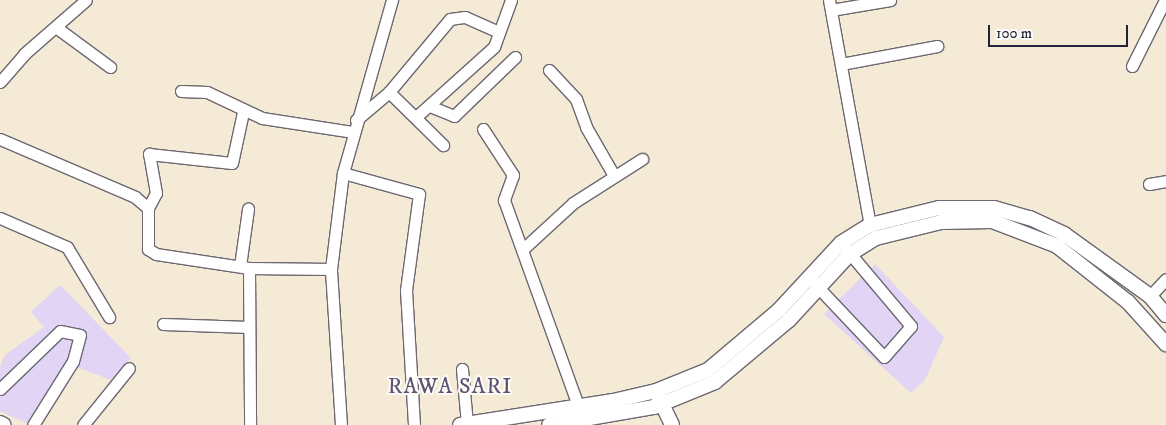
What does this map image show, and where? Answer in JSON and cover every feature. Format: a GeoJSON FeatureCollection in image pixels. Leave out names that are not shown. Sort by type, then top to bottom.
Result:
{"type":"FeatureCollection","features":[{"type":"Feature","properties":{"kind":"main road"},"geometry":{"type":"LineString","coordinates":[[549,425],[658,406],[732,371],[845,249],[870,225],[939,208],[994,208],[1064,234],[1150,296],[1166,315]]}},
{"type":"Feature","properties":{"kind":"main road"},"geometry":{"type":"LineString","coordinates":[[845,249],[908,228],[941,222],[992,221],[1057,246],[1128,302],[1166,344]]}},
{"type":"Feature","properties":{"kind":"main road"},"geometry":{"type":"LineString","coordinates":[[464,424],[579,408],[653,392],[708,370],[739,348],[814,282]]}},
{"type":"Feature","properties":{"kind":"main road"},"geometry":{"type":"LineString","coordinates":[[653,392],[663,425]]}},
{"type":"Feature","properties":{"kind":"main road"},"geometry":{"type":"LineString","coordinates":[[658,406],[672,425]]}},
{"type":"Feature","properties":{"kind":"main road"},"geometry":{"type":"LineString","coordinates":[[0,423],[4,425]]}},
{"type":"Feature","properties":{"kind":"street"},"geometry":{"type":"LineString","coordinates":[[0,82],[24,54],[57,28],[86,0]]}},
{"type":"Feature","properties":{"kind":"street"},"geometry":{"type":"LineString","coordinates":[[341,425],[332,268],[343,173],[352,132],[392,0]]}},
{"type":"Feature","properties":{"kind":"street"},"geometry":{"type":"LineString","coordinates":[[417,116],[432,107],[494,46],[511,0]]}},
{"type":"Feature","properties":{"kind":"street"},"geometry":{"type":"LineString","coordinates":[[870,225],[830,5],[890,0]]}},
{"type":"Feature","properties":{"kind":"street"},"geometry":{"type":"LineString","coordinates":[[1132,66],[1165,0]]}},
{"type":"Feature","properties":{"kind":"street"},"geometry":{"type":"LineString","coordinates":[[356,120],[389,92],[450,19],[465,17],[499,32]]}},
{"type":"Feature","properties":{"kind":"street"},"geometry":{"type":"LineString","coordinates":[[57,28],[110,67]]}},
{"type":"Feature","properties":{"kind":"street"},"geometry":{"type":"LineString","coordinates":[[841,64],[937,46]]}},
{"type":"Feature","properties":{"kind":"street"},"geometry":{"type":"LineString","coordinates":[[432,107],[454,116],[515,57]]}},
{"type":"Feature","properties":{"kind":"street"},"geometry":{"type":"LineString","coordinates":[[549,70],[576,99],[586,127],[613,174]]}},
{"type":"Feature","properties":{"kind":"street"},"geometry":{"type":"LineString","coordinates":[[181,90],[208,92],[243,112],[352,132]]}},
{"type":"Feature","properties":{"kind":"street"},"geometry":{"type":"LineString","coordinates":[[389,92],[417,116],[443,145]]}},
{"type":"Feature","properties":{"kind":"street"},"geometry":{"type":"LineString","coordinates":[[243,112],[232,163],[149,154],[156,193],[148,208],[150,252],[244,267],[332,268]]}},
{"type":"Feature","properties":{"kind":"street"},"geometry":{"type":"LineString","coordinates":[[483,129],[513,175],[504,200],[579,408]]}},
{"type":"Feature","properties":{"kind":"street"},"geometry":{"type":"LineString","coordinates":[[0,139],[108,182],[148,208]]}},
{"type":"Feature","properties":{"kind":"street"},"geometry":{"type":"LineString","coordinates":[[523,249],[613,174],[642,159]]}},
{"type":"Feature","properties":{"kind":"street"},"geometry":{"type":"LineString","coordinates":[[343,173],[418,194],[406,290],[414,425]]}},
{"type":"Feature","properties":{"kind":"street"},"geometry":{"type":"LineString","coordinates":[[1149,184],[1165,178]]}},
{"type":"Feature","properties":{"kind":"street"},"geometry":{"type":"LineString","coordinates":[[248,209],[244,267],[249,327],[250,425]]}},
{"type":"Feature","properties":{"kind":"street"},"geometry":{"type":"LineString","coordinates":[[0,218],[67,247],[109,317]]}},
{"type":"Feature","properties":{"kind":"street"},"geometry":{"type":"LineString","coordinates":[[814,282],[884,357],[911,326],[845,249]]}},
{"type":"Feature","properties":{"kind":"street"},"geometry":{"type":"LineString","coordinates":[[1150,296],[1166,279]]}},
{"type":"Feature","properties":{"kind":"street"},"geometry":{"type":"LineString","coordinates":[[163,324],[249,327]]}},
{"type":"Feature","properties":{"kind":"street"},"geometry":{"type":"LineString","coordinates":[[0,389],[60,331],[80,335],[73,361],[33,425]]}},
{"type":"Feature","properties":{"kind":"street"},"geometry":{"type":"LineString","coordinates":[[83,425],[129,368]]}},
{"type":"Feature","properties":{"kind":"street"},"geometry":{"type":"LineString","coordinates":[[462,369],[464,424]]}},
{"type":"Feature","properties":{"kind":"shaded area"},"geometry":{"type":"Polygon","coordinates":[[[875,264],[944,337],[925,380],[911,393],[824,314],[875,264]]]}},
{"type":"Feature","properties":{"kind":"shaded area"},"geometry":{"type":"Polygon","coordinates":[[[60,285],[131,358],[111,380],[77,367],[42,425],[30,425],[0,411],[0,367],[5,355],[44,327],[31,312],[60,285]]]}},
{"type":"Feature","properties":{"kind":"district","name":"RAWA SARI"},"geometry":{"type":"Point","coordinates":[450,387]}}]}
